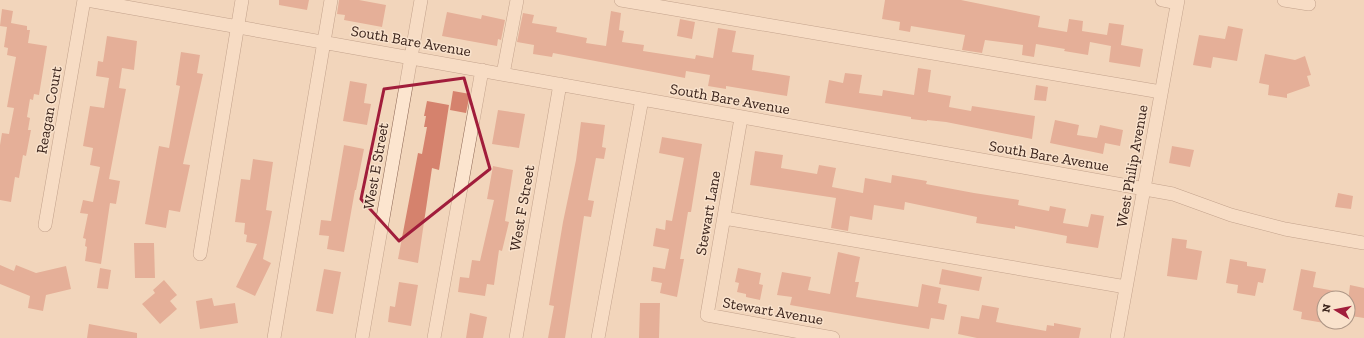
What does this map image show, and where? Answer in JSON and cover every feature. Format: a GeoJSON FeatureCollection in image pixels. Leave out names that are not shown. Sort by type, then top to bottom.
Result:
{"type":"FeatureCollection","features":[{"type":"Feature","properties":{"kind":"street","name":"Reagan Court"},"geometry":{"type":"LineString","coordinates":[[45,225],[84,0]]}},
{"type":"Feature","properties":{"kind":"street","name":"South Bare Avenue"},"geometry":{"type":"LineString","coordinates":[[87,0],[153,6],[238,27],[1173,194],[1231,215],[1285,229],[1364,243]]}},
{"type":"Feature","properties":{"kind":"street"},"geometry":{"type":"LineString","coordinates":[[200,254],[242,0]]}},
{"type":"Feature","properties":{"kind":"street"},"geometry":{"type":"LineString","coordinates":[[274,338],[331,0]]}},
{"type":"Feature","properties":{"kind":"street","name":"West E Street"},"geometry":{"type":"LineString","coordinates":[[362,338],[421,0]]}},
{"type":"Feature","properties":{"kind":"street"},"geometry":{"type":"LineString","coordinates":[[503,74],[517,0]]}},
{"type":"Feature","properties":{"kind":"street"},"geometry":{"type":"LineString","coordinates":[[621,0],[1161,92]]}},
{"type":"Feature","properties":{"kind":"street"},"geometry":{"type":"LineString","coordinates":[[1162,0],[1177,1]]}},
{"type":"Feature","properties":{"kind":"street"},"geometry":{"type":"LineString","coordinates":[[1284,0],[1309,4]]}},
{"type":"Feature","properties":{"kind":"street","name":"West Philip Avenue"},"geometry":{"type":"LineString","coordinates":[[1117,338],[1177,1]]}},
{"type":"Feature","properties":{"kind":"street"},"geometry":{"type":"LineString","coordinates":[[434,338],[482,70]]}},
{"type":"Feature","properties":{"kind":"street","name":"West F Street"},"geometry":{"type":"LineString","coordinates":[[516,338],[560,84]]}},
{"type":"Feature","properties":{"kind":"street"},"geometry":{"type":"LineString","coordinates":[[598,338],[642,99]]}},
{"type":"Feature","properties":{"kind":"street","name":"Stewart Lane"},"geometry":{"type":"LineString","coordinates":[[707,315],[741,118]]}},
{"type":"Feature","properties":{"kind":"street"},"geometry":{"type":"LineString","coordinates":[[724,218],[1126,287]]}},
{"type":"Feature","properties":{"kind":"street","name":"Stewart Avenue"},"geometry":{"type":"LineString","coordinates":[[707,315],[833,338]]}},
{"type":"Feature","properties":{"kind":"highlighted area"},"geometry":{"type":"Polygon","coordinates":[[[464,78],[490,169],[399,241],[361,199],[384,89],[464,78]]]}},
{"type":"Feature","properties":{"kind":"building"},"geometry":{"type":"Polygon","coordinates":[[[279,0],[309,0],[307,10],[279,5],[279,0]]]}},
{"type":"Feature","properties":{"kind":"building"},"geometry":{"type":"Polygon","coordinates":[[[339,0],[359,0],[386,5],[382,27],[344,20],[345,15],[337,14],[339,0]]]}},
{"type":"Feature","properties":{"kind":"building"},"geometry":{"type":"Polygon","coordinates":[[[885,0],[961,0],[1040,16],[1038,27],[1067,32],[1069,19],[1083,21],[1082,31],[1107,35],[1109,23],[1124,25],[1121,45],[1143,49],[1140,67],[1109,62],[1111,46],[1090,42],[1088,55],[1036,44],[1034,57],[1022,55],[1023,45],[985,40],[982,53],[962,50],[965,35],[911,26],[910,32],[899,30],[900,22],[882,19],[885,0]]]}},
{"type":"Feature","properties":{"kind":"building"},"geometry":{"type":"Polygon","coordinates":[[[2,9],[13,11],[11,23],[27,26],[27,30],[30,30],[28,43],[47,46],[39,95],[34,94],[33,100],[30,99],[27,117],[30,118],[28,130],[31,130],[26,156],[23,155],[19,178],[15,177],[11,202],[0,200],[0,145],[2,133],[9,134],[14,108],[7,107],[16,57],[7,55],[8,48],[4,47],[7,27],[0,26],[2,9]]]}},
{"type":"Feature","properties":{"kind":"building"},"geometry":{"type":"Polygon","coordinates":[[[611,11],[621,13],[619,30],[624,31],[622,42],[644,45],[643,51],[695,59],[696,55],[713,58],[718,28],[736,31],[732,52],[754,55],[752,70],[790,76],[787,96],[726,86],[726,89],[708,86],[710,75],[686,71],[685,78],[553,53],[552,57],[533,54],[534,45],[517,42],[523,13],[534,15],[532,23],[557,27],[556,32],[587,38],[586,43],[606,46],[611,11]]]}},
{"type":"Feature","properties":{"kind":"building"},"geometry":{"type":"Polygon","coordinates":[[[447,12],[481,19],[482,15],[505,20],[501,40],[498,39],[497,46],[442,36],[447,12]]]}},
{"type":"Feature","properties":{"kind":"building"},"geometry":{"type":"Polygon","coordinates":[[[680,19],[695,22],[692,39],[677,36],[680,19]]]}},
{"type":"Feature","properties":{"kind":"building"},"geometry":{"type":"Polygon","coordinates":[[[1228,26],[1243,29],[1237,61],[1213,57],[1211,68],[1193,65],[1199,35],[1225,39],[1228,26]]]}},
{"type":"Feature","properties":{"kind":"building"},"geometry":{"type":"Polygon","coordinates":[[[107,36],[137,41],[134,70],[122,68],[119,88],[126,89],[109,179],[120,181],[116,204],[110,203],[101,264],[85,261],[87,247],[85,246],[86,239],[83,238],[88,214],[80,213],[83,200],[93,202],[100,167],[90,165],[93,148],[83,146],[90,106],[104,108],[109,78],[96,76],[98,61],[103,62],[107,36]]]}},
{"type":"Feature","properties":{"kind":"building"},"geometry":{"type":"Polygon","coordinates":[[[181,52],[200,55],[197,73],[203,74],[183,164],[190,165],[180,212],[169,210],[166,228],[145,224],[159,146],[169,148],[180,86],[176,85],[181,52]]]}},
{"type":"Feature","properties":{"kind":"building"},"geometry":{"type":"Polygon","coordinates":[[[1265,54],[1295,60],[1305,56],[1311,75],[1307,76],[1310,86],[1287,94],[1287,98],[1268,95],[1269,85],[1259,83],[1265,54]]]}},
{"type":"Feature","properties":{"kind":"building"},"geometry":{"type":"Polygon","coordinates":[[[918,68],[931,70],[928,92],[951,96],[949,107],[971,111],[972,106],[1035,116],[1032,139],[946,122],[911,119],[911,117],[825,103],[829,80],[843,83],[845,73],[862,75],[859,93],[882,96],[883,90],[914,95],[918,68]]]}},
{"type":"Feature","properties":{"kind":"building"},"geometry":{"type":"Polygon","coordinates":[[[350,81],[367,84],[364,103],[371,104],[367,125],[343,121],[350,81]]]}},
{"type":"Feature","properties":{"kind":"building"},"geometry":{"type":"Polygon","coordinates":[[[1036,85],[1048,87],[1046,101],[1034,100],[1036,85]]]}},
{"type":"Feature","properties":{"kind":"building"},"geometry":{"type":"Polygon","coordinates":[[[453,91],[470,94],[466,113],[450,110],[453,91]]]}},
{"type":"Feature","properties":{"kind":"building"},"geometry":{"type":"Polygon","coordinates":[[[427,101],[449,105],[439,170],[432,168],[418,263],[398,259],[418,153],[422,154],[427,127],[424,127],[426,116],[424,116],[427,101]]]}},
{"type":"Feature","properties":{"kind":"building"},"geometry":{"type":"Polygon","coordinates":[[[498,110],[525,114],[519,148],[492,144],[498,110]]]}},
{"type":"Feature","properties":{"kind":"building"},"geometry":{"type":"Polygon","coordinates":[[[1055,120],[1079,125],[1077,135],[1097,138],[1100,125],[1123,130],[1120,146],[1105,143],[1103,154],[1050,143],[1055,120]]]}},
{"type":"Feature","properties":{"kind":"building"},"geometry":{"type":"Polygon","coordinates":[[[581,122],[605,125],[602,147],[606,148],[604,159],[596,158],[588,200],[594,201],[591,217],[584,216],[565,338],[548,338],[554,306],[549,305],[563,222],[576,160],[581,122]]]}},
{"type":"Feature","properties":{"kind":"building"},"geometry":{"type":"Polygon","coordinates":[[[662,137],[702,144],[691,212],[688,212],[680,259],[684,259],[677,297],[660,293],[662,283],[651,281],[653,267],[665,269],[669,249],[653,246],[656,228],[665,230],[666,220],[672,221],[684,158],[659,153],[662,137]]]}},
{"type":"Feature","properties":{"kind":"building"},"geometry":{"type":"Polygon","coordinates":[[[344,145],[364,149],[344,252],[327,249],[329,236],[319,235],[321,220],[331,221],[344,145]]]}},
{"type":"Feature","properties":{"kind":"building"},"geometry":{"type":"Polygon","coordinates":[[[1172,146],[1194,150],[1190,167],[1169,163],[1172,146]]]}},
{"type":"Feature","properties":{"kind":"building"},"geometry":{"type":"Polygon","coordinates":[[[755,151],[783,155],[781,168],[817,174],[819,165],[836,168],[832,187],[863,193],[865,178],[891,183],[892,175],[927,181],[926,184],[1019,200],[1018,205],[1049,211],[1050,206],[1066,209],[1063,223],[1088,227],[1091,214],[1104,216],[1098,248],[1066,243],[1067,236],[1015,226],[1015,229],[976,223],[977,217],[905,202],[904,210],[874,205],[872,220],[850,216],[848,231],[831,228],[836,198],[750,185],[755,151]]]}},
{"type":"Feature","properties":{"kind":"building"},"geometry":{"type":"Polygon","coordinates":[[[253,159],[273,162],[266,210],[272,211],[263,259],[271,263],[255,296],[236,287],[257,244],[246,242],[247,235],[244,234],[245,223],[235,222],[241,179],[250,180],[253,159]]]}},
{"type":"Feature","properties":{"kind":"building"},"geometry":{"type":"Polygon","coordinates":[[[493,166],[513,170],[505,221],[509,222],[502,251],[499,250],[494,285],[487,284],[485,296],[458,292],[460,277],[469,278],[472,260],[480,261],[494,200],[487,199],[493,166]]]}},
{"type":"Feature","properties":{"kind":"building"},"geometry":{"type":"Polygon","coordinates":[[[1338,193],[1353,196],[1351,209],[1335,207],[1338,193]]]}},
{"type":"Feature","properties":{"kind":"building"},"geometry":{"type":"Polygon","coordinates":[[[1172,238],[1187,240],[1186,248],[1202,251],[1197,280],[1167,276],[1172,238]]]}},
{"type":"Feature","properties":{"kind":"building"},"geometry":{"type":"Polygon","coordinates":[[[134,243],[154,243],[155,278],[135,278],[134,243]]]}},
{"type":"Feature","properties":{"kind":"building"},"geometry":{"type":"Polygon","coordinates":[[[838,252],[860,257],[855,282],[859,282],[856,297],[918,307],[922,284],[941,288],[938,303],[947,305],[944,320],[931,318],[929,329],[790,305],[792,297],[777,295],[782,272],[811,277],[808,290],[830,294],[838,252]]]}},
{"type":"Feature","properties":{"kind":"building"},"geometry":{"type":"Polygon","coordinates":[[[1230,259],[1247,262],[1247,266],[1266,269],[1263,283],[1258,282],[1255,296],[1237,293],[1238,285],[1226,283],[1230,259]]]}},
{"type":"Feature","properties":{"kind":"building"},"geometry":{"type":"Polygon","coordinates":[[[0,265],[14,271],[16,265],[36,273],[66,266],[71,289],[46,295],[43,311],[28,308],[30,296],[0,284],[0,265]]]}},
{"type":"Feature","properties":{"kind":"building"},"geometry":{"type":"Polygon","coordinates":[[[100,268],[111,270],[108,289],[97,288],[100,268]]]}},
{"type":"Feature","properties":{"kind":"building"},"geometry":{"type":"Polygon","coordinates":[[[738,268],[761,273],[759,284],[763,285],[760,300],[746,297],[746,294],[737,292],[739,283],[735,282],[738,268]]]}},
{"type":"Feature","properties":{"kind":"building"},"geometry":{"type":"Polygon","coordinates":[[[324,269],[341,272],[333,314],[316,311],[324,269]]]}},
{"type":"Feature","properties":{"kind":"building"},"geometry":{"type":"Polygon","coordinates":[[[942,269],[982,277],[979,291],[939,284],[942,269]]]}},
{"type":"Feature","properties":{"kind":"building"},"geometry":{"type":"Polygon","coordinates":[[[1301,269],[1316,272],[1313,287],[1330,290],[1316,290],[1316,322],[1301,319],[1302,312],[1293,310],[1301,269]]]}},
{"type":"Feature","properties":{"kind":"building"},"geometry":{"type":"Polygon","coordinates":[[[164,280],[177,295],[170,301],[177,309],[160,324],[142,304],[155,293],[153,290],[164,280]]]}},
{"type":"Feature","properties":{"kind":"building"},"geometry":{"type":"Polygon","coordinates":[[[399,282],[418,285],[411,326],[388,322],[390,306],[395,307],[399,282]]]}},
{"type":"Feature","properties":{"kind":"building"},"geometry":{"type":"Polygon","coordinates":[[[1350,285],[1364,288],[1364,318],[1356,317],[1356,290],[1349,290],[1350,285]]]}},
{"type":"Feature","properties":{"kind":"building"},"geometry":{"type":"Polygon","coordinates":[[[212,298],[214,306],[235,303],[238,323],[200,329],[196,301],[212,298]]]}},
{"type":"Feature","properties":{"kind":"building"},"geometry":{"type":"Polygon","coordinates":[[[640,303],[660,303],[659,338],[639,338],[640,303]]]}},
{"type":"Feature","properties":{"kind":"building"},"geometry":{"type":"Polygon","coordinates":[[[982,305],[999,308],[996,322],[1046,331],[1047,325],[1054,326],[1054,323],[1081,328],[1079,338],[977,338],[958,334],[961,316],[979,319],[982,305]]]}},
{"type":"Feature","properties":{"kind":"building"},"geometry":{"type":"Polygon","coordinates":[[[470,313],[487,317],[483,338],[466,338],[470,313]]]}},
{"type":"Feature","properties":{"kind":"building"},"geometry":{"type":"Polygon","coordinates":[[[89,324],[137,333],[137,338],[87,338],[89,324]]]}}]}
